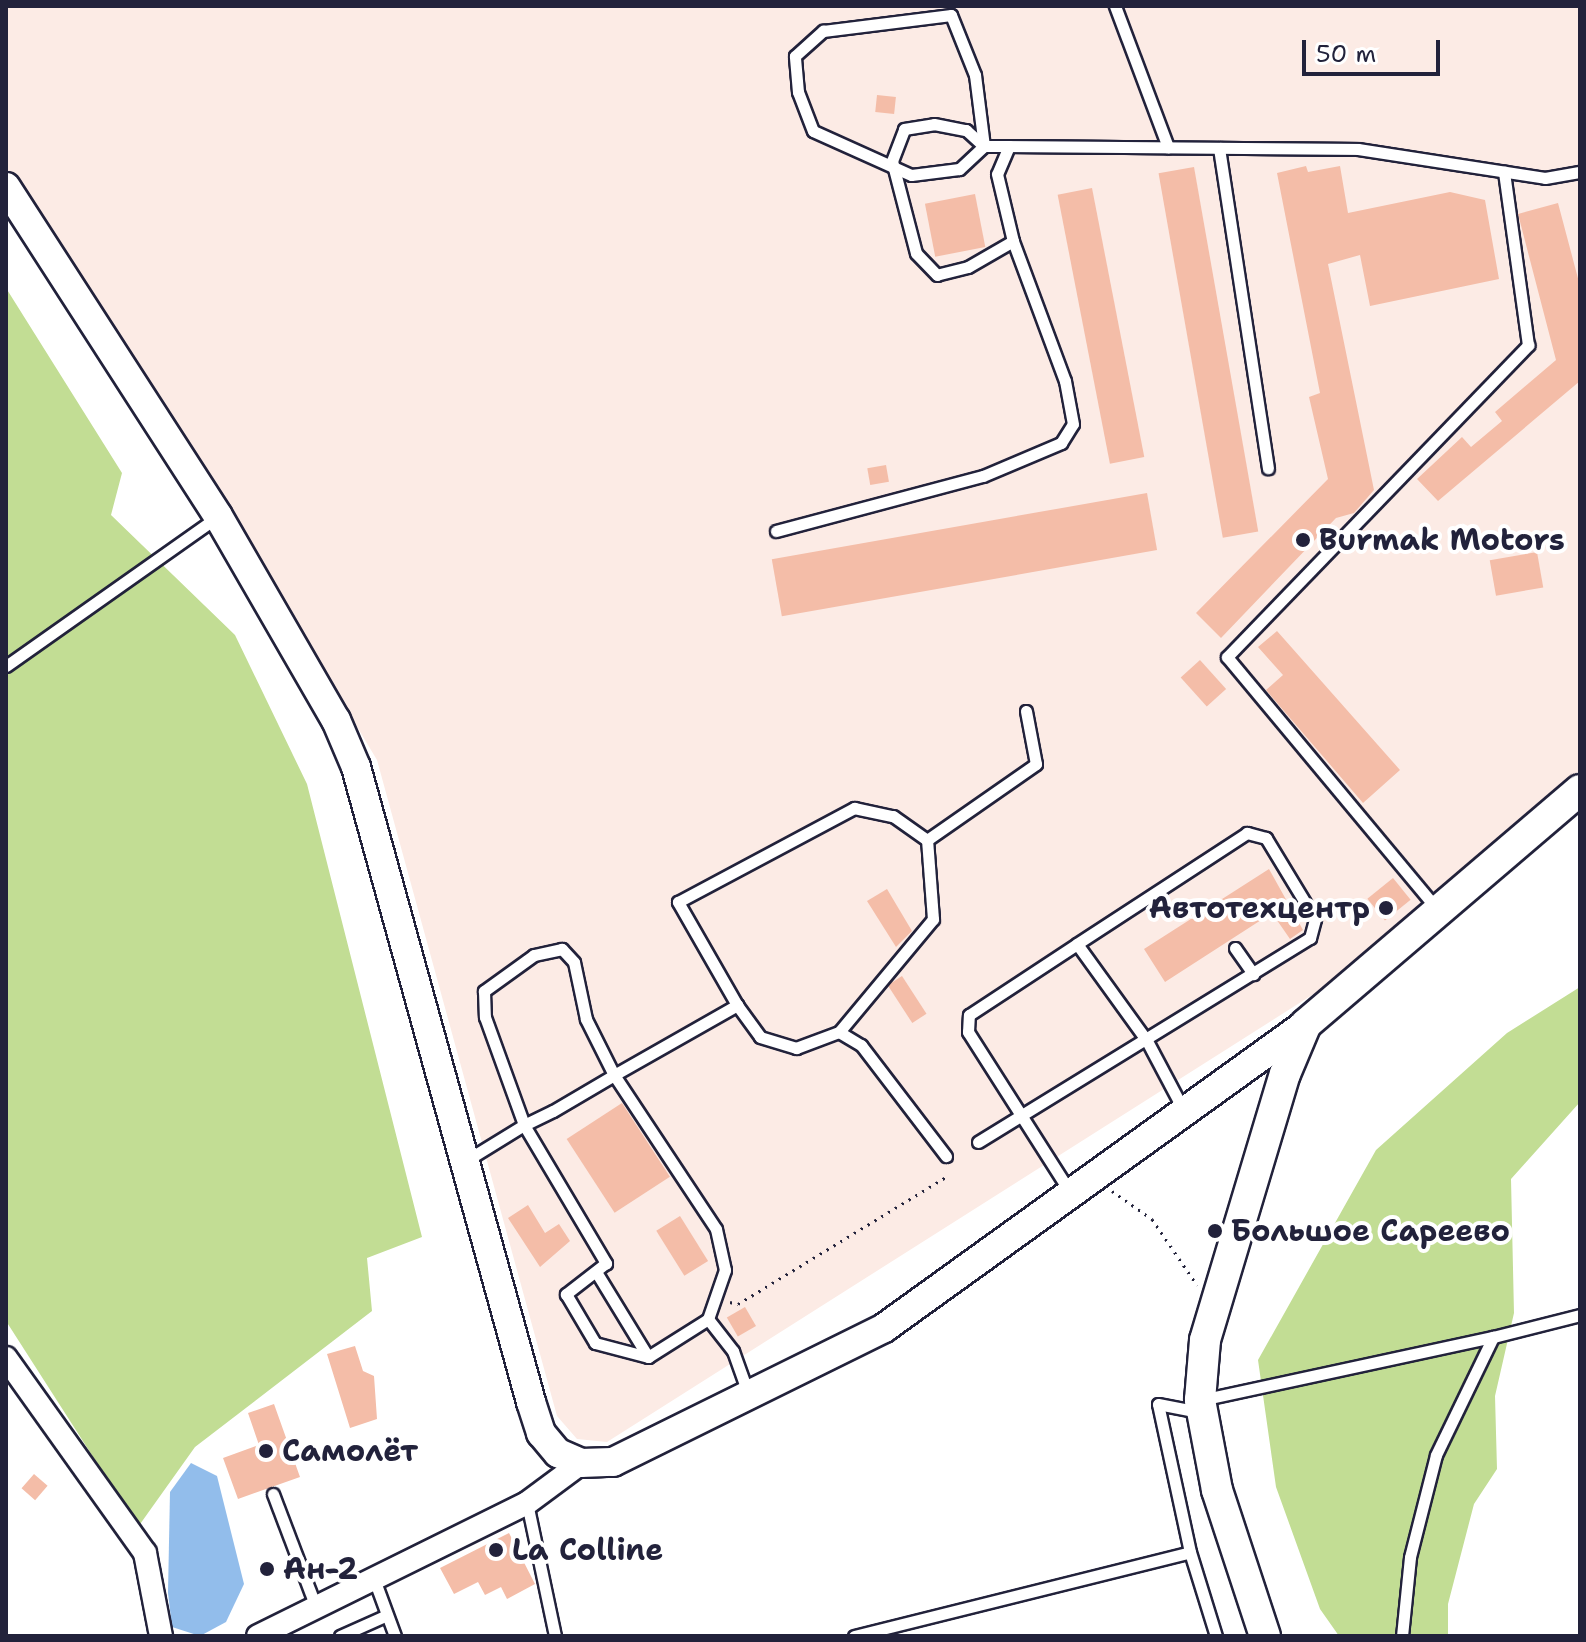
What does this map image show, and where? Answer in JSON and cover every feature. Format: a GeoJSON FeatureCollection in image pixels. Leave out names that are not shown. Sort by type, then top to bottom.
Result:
{"type":"FeatureCollection","features":[{"type":"Feature","properties":{"kind":"main road"},"geometry":{"type":"LineString","coordinates":[[1265,1636],[1217,1490],[1200,1406],[1215,1309],[1306,1024],[1440,913],[1580,790]]}},
{"type":"Feature","properties":{"kind":"street"},"geometry":{"type":"LineString","coordinates":[[6,187],[218,516],[301,653],[356,767],[463,1162],[541,1433],[558,1453],[581,1463],[613,1462],[750,1399],[884,1328],[1082,1185],[1182,1107],[1306,1024]]}},
{"type":"Feature","properties":{"kind":"street"},"geometry":{"type":"LineString","coordinates":[[6,1358],[145,1553],[161,1636]]}},
{"type":"Feature","properties":{"kind":"street"},"geometry":{"type":"LineString","coordinates":[[258,1636],[527,1503],[581,1463]]}},
{"type":"Feature","properties":{"kind":"lane"},"geometry":{"type":"LineString","coordinates":[[1115,6],[1168,147]]}},
{"type":"Feature","properties":{"kind":"lane"},"geometry":{"type":"LineString","coordinates":[[951,15],[975,75],[984,146],[959,169],[911,175],[892,161],[866,159],[813,131],[798,92],[795,56],[823,31],[951,15]]}},
{"type":"Feature","properties":{"kind":"lane"},"geometry":{"type":"LineString","coordinates":[[1013,241],[968,267],[937,275],[916,253],[892,161],[904,129],[934,124],[966,130],[984,146],[1358,149],[1545,178],[1580,172]]}},
{"type":"Feature","properties":{"kind":"lane"},"geometry":{"type":"LineString","coordinates":[[776,531],[983,476],[1061,443],[1073,424],[1065,381],[1013,241],[997,174],[1009,146]]}},
{"type":"Feature","properties":{"kind":"lane"},"geometry":{"type":"LineString","coordinates":[[1219,148],[1268,468]]}},
{"type":"Feature","properties":{"kind":"lane"},"geometry":{"type":"LineString","coordinates":[[1440,913],[1227,657],[1528,345],[1504,172]]}},
{"type":"Feature","properties":{"kind":"lane"},"geometry":{"type":"LineString","coordinates":[[6,666],[218,516]]}},
{"type":"Feature","properties":{"kind":"lane"},"geometry":{"type":"LineString","coordinates":[[927,840],[1036,764],[1026,711]]}},
{"type":"Feature","properties":{"kind":"lane"},"geometry":{"type":"LineString","coordinates":[[854,808],[893,816],[927,840],[933,919],[839,1032],[796,1048],[760,1037],[737,1005],[678,902],[854,808]]}},
{"type":"Feature","properties":{"kind":"lane"},"geometry":{"type":"LineString","coordinates":[[978,1142],[1022,1113],[1147,1041],[1310,938],[1315,919],[1266,838],[1247,833],[969,1015],[968,1032],[1022,1113],[1082,1185]]}},
{"type":"Feature","properties":{"kind":"lane"},"geometry":{"type":"LineString","coordinates":[[1077,944],[1147,1041],[1182,1107]]}},
{"type":"Feature","properties":{"kind":"lane"},"geometry":{"type":"LineString","coordinates":[[1235,948],[1253,974]]}},
{"type":"Feature","properties":{"kind":"lane"},"geometry":{"type":"LineString","coordinates":[[562,949],[574,962],[586,1019],[614,1075],[716,1229],[725,1270],[721,1299],[708,1319],[648,1357],[595,1343],[566,1294],[598,1275],[606,1263],[524,1125],[499,1064],[484,991],[534,955],[562,949]]}},
{"type":"Feature","properties":{"kind":"lane"},"geometry":{"type":"LineString","coordinates":[[463,1162],[737,1005]]}},
{"type":"Feature","properties":{"kind":"lane"},"geometry":{"type":"LineString","coordinates":[[839,1032],[861,1045],[946,1156]]}},
{"type":"Feature","properties":{"kind":"lane"},"geometry":{"type":"LineString","coordinates":[[598,1275],[648,1357]]}},
{"type":"Feature","properties":{"kind":"lane"},"geometry":{"type":"LineString","coordinates":[[1216,1636],[1190,1552],[1158,1404],[1200,1406],[1580,1315]]}},
{"type":"Feature","properties":{"kind":"lane"},"geometry":{"type":"LineString","coordinates":[[708,1319],[733,1351],[750,1399]]}},
{"type":"Feature","properties":{"kind":"lane"},"geometry":{"type":"LineString","coordinates":[[1402,1636],[1410,1557],[1436,1455],[1493,1337]]}},
{"type":"Feature","properties":{"kind":"lane"},"geometry":{"type":"LineString","coordinates":[[273,1494],[316,1607]]}},
{"type":"Feature","properties":{"kind":"lane"},"geometry":{"type":"LineString","coordinates":[[527,1503],[555,1636]]}},
{"type":"Feature","properties":{"kind":"lane"},"geometry":{"type":"LineString","coordinates":[[854,1636],[1190,1552]]}},
{"type":"Feature","properties":{"kind":"lane"},"geometry":{"type":"LineString","coordinates":[[374,1579],[395,1636]]}},
{"type":"Feature","properties":{"kind":"lane"},"geometry":{"type":"LineString","coordinates":[[340,1636],[387,1615]]}},
{"type":"Feature","properties":{"kind":"path"},"geometry":{"type":"LineString","coordinates":[[721,1299],[738,1304],[949,1175]]}},
{"type":"Feature","properties":{"kind":"path"},"geometry":{"type":"LineString","coordinates":[[1082,1185],[1152,1219],[1215,1309]]}},
{"type":"Feature","properties":{"kind":"shaded area"},"geometry":{"type":"Polygon","coordinates":[[[6,6],[1580,6],[1580,770],[1350,971],[607,1442],[577,1439],[557,1416],[377,760],[143,370],[6,169],[6,6]]]}},
{"type":"Feature","properties":{"kind":"green space"},"geometry":{"type":"Polygon","coordinates":[[[6,288],[122,473],[111,515],[235,635],[307,784],[422,1237],[367,1258],[372,1311],[195,1447],[138,1527],[6,1321],[6,288]]]}},
{"type":"Feature","properties":{"kind":"green space"},"geometry":{"type":"Polygon","coordinates":[[[1580,987],[1580,1102],[1511,1179],[1514,1313],[1495,1396],[1497,1469],[1474,1504],[1448,1604],[1448,1636],[1339,1636],[1320,1609],[1276,1487],[1258,1360],[1376,1150],[1507,1033],[1580,987]]]}},
{"type":"Feature","properties":{"kind":"water"},"geometry":{"type":"Polygon","coordinates":[[[191,1463],[217,1476],[244,1584],[226,1622],[200,1636],[172,1627],[168,1593],[170,1492],[191,1463]]]}},
{"type":"Feature","properties":{"kind":"building"},"geometry":{"type":"Polygon","coordinates":[[[877,95],[896,97],[894,114],[875,112],[877,95]]]}},
{"type":"Feature","properties":{"kind":"building"},"geometry":{"type":"Polygon","coordinates":[[[1306,166],[1308,172],[1340,166],[1348,213],[1450,192],[1485,200],[1499,279],[1370,306],[1360,255],[1328,264],[1374,490],[1354,513],[1336,518],[1221,638],[1196,613],[1328,479],[1309,397],[1320,393],[1277,173],[1306,166]]]}},
{"type":"Feature","properties":{"kind":"building"},"geometry":{"type":"Polygon","coordinates":[[[1194,167],[1258,531],[1223,538],[1159,173],[1194,167]]]}},
{"type":"Feature","properties":{"kind":"building"},"geometry":{"type":"Polygon","coordinates":[[[1092,188],[1144,457],[1110,464],[1058,195],[1092,188]]]}},
{"type":"Feature","properties":{"kind":"building"},"geometry":{"type":"Polygon","coordinates":[[[975,194],[985,247],[935,257],[925,204],[975,194]]]}},
{"type":"Feature","properties":{"kind":"building"},"geometry":{"type":"Polygon","coordinates":[[[1558,203],[1580,286],[1580,381],[1438,501],[1417,479],[1462,437],[1471,447],[1502,421],[1495,412],[1556,360],[1518,214],[1558,203]]]}},
{"type":"Feature","properties":{"kind":"building"},"geometry":{"type":"Polygon","coordinates":[[[886,465],[889,482],[870,485],[867,468],[886,465]]]}},
{"type":"Feature","properties":{"kind":"building"},"geometry":{"type":"Polygon","coordinates":[[[1147,493],[1157,550],[782,616],[772,559],[1147,493]]]}},
{"type":"Feature","properties":{"kind":"building"},"geometry":{"type":"Polygon","coordinates":[[[1537,552],[1543,587],[1496,596],[1490,560],[1537,552]]]}},
{"type":"Feature","properties":{"kind":"building"},"geometry":{"type":"Polygon","coordinates":[[[1277,631],[1400,770],[1363,803],[1266,690],[1283,675],[1258,647],[1277,631]]]}},
{"type":"Feature","properties":{"kind":"building"},"geometry":{"type":"Polygon","coordinates":[[[1200,660],[1226,689],[1207,706],[1181,677],[1200,660]]]}},
{"type":"Feature","properties":{"kind":"building"},"geometry":{"type":"Polygon","coordinates":[[[1269,869],[1303,930],[1290,939],[1272,913],[1165,982],[1144,949],[1269,869]]]}},
{"type":"Feature","properties":{"kind":"building"},"geometry":{"type":"Polygon","coordinates":[[[1393,878],[1411,900],[1385,921],[1367,899],[1393,878]]]}},
{"type":"Feature","properties":{"kind":"building"},"geometry":{"type":"Polygon","coordinates":[[[887,889],[912,931],[896,947],[867,901],[887,889]]]}},
{"type":"Feature","properties":{"kind":"building"},"geometry":{"type":"Polygon","coordinates":[[[902,976],[927,1014],[912,1023],[888,985],[902,976]]]}},
{"type":"Feature","properties":{"kind":"building"},"geometry":{"type":"Polygon","coordinates":[[[622,1103],[670,1177],[615,1213],[567,1139],[622,1103]]]}},
{"type":"Feature","properties":{"kind":"building"},"geometry":{"type":"Polygon","coordinates":[[[528,1205],[545,1233],[559,1224],[570,1241],[540,1267],[508,1218],[528,1205]]]}},
{"type":"Feature","properties":{"kind":"building"},"geometry":{"type":"Polygon","coordinates":[[[680,1216],[708,1261],[684,1276],[656,1231],[680,1216]]]}},
{"type":"Feature","properties":{"kind":"building"},"geometry":{"type":"Polygon","coordinates":[[[745,1307],[756,1326],[738,1337],[727,1318],[745,1307]]]}},
{"type":"Feature","properties":{"kind":"building"},"geometry":{"type":"Polygon","coordinates":[[[355,1346],[363,1371],[374,1376],[377,1419],[350,1428],[327,1354],[355,1346]]]}},
{"type":"Feature","properties":{"kind":"building","name":"Самолёт"},"geometry":{"type":"Polygon","coordinates":[[[274,1404],[300,1477],[238,1499],[223,1458],[259,1445],[248,1413],[274,1404]]]}},
{"type":"Feature","properties":{"kind":"building"},"geometry":{"type":"Polygon","coordinates":[[[34,1474],[48,1486],[35,1500],[22,1488],[34,1474]]]}},
{"type":"Feature","properties":{"kind":"building","name":"La Colline"},"geometry":{"type":"Polygon","coordinates":[[[509,1533],[535,1584],[507,1599],[501,1587],[485,1595],[478,1582],[454,1594],[440,1568],[509,1533]]]}},
{"type":"Feature","properties":{"kind":"place","name":"Burmak Motors"},"geometry":{"type":"Point","coordinates":[1303,540]}},
{"type":"Feature","properties":{"kind":"place","name":"Автотехцентр"},"geometry":{"type":"Point","coordinates":[1386,908]}},
{"type":"Feature","properties":{"kind":"place","name":"Большое Сареево"},"geometry":{"type":"Point","coordinates":[1215,1231]}},
{"type":"Feature","properties":{"kind":"place","name":"Самолёт"},"geometry":{"type":"Point","coordinates":[266,1451]}},
{"type":"Feature","properties":{"kind":"place","name":"La Colline"},"geometry":{"type":"Point","coordinates":[496,1550]}},
{"type":"Feature","properties":{"kind":"place","name":"Ан-2"},"geometry":{"type":"Point","coordinates":[267,1569]}}]}
